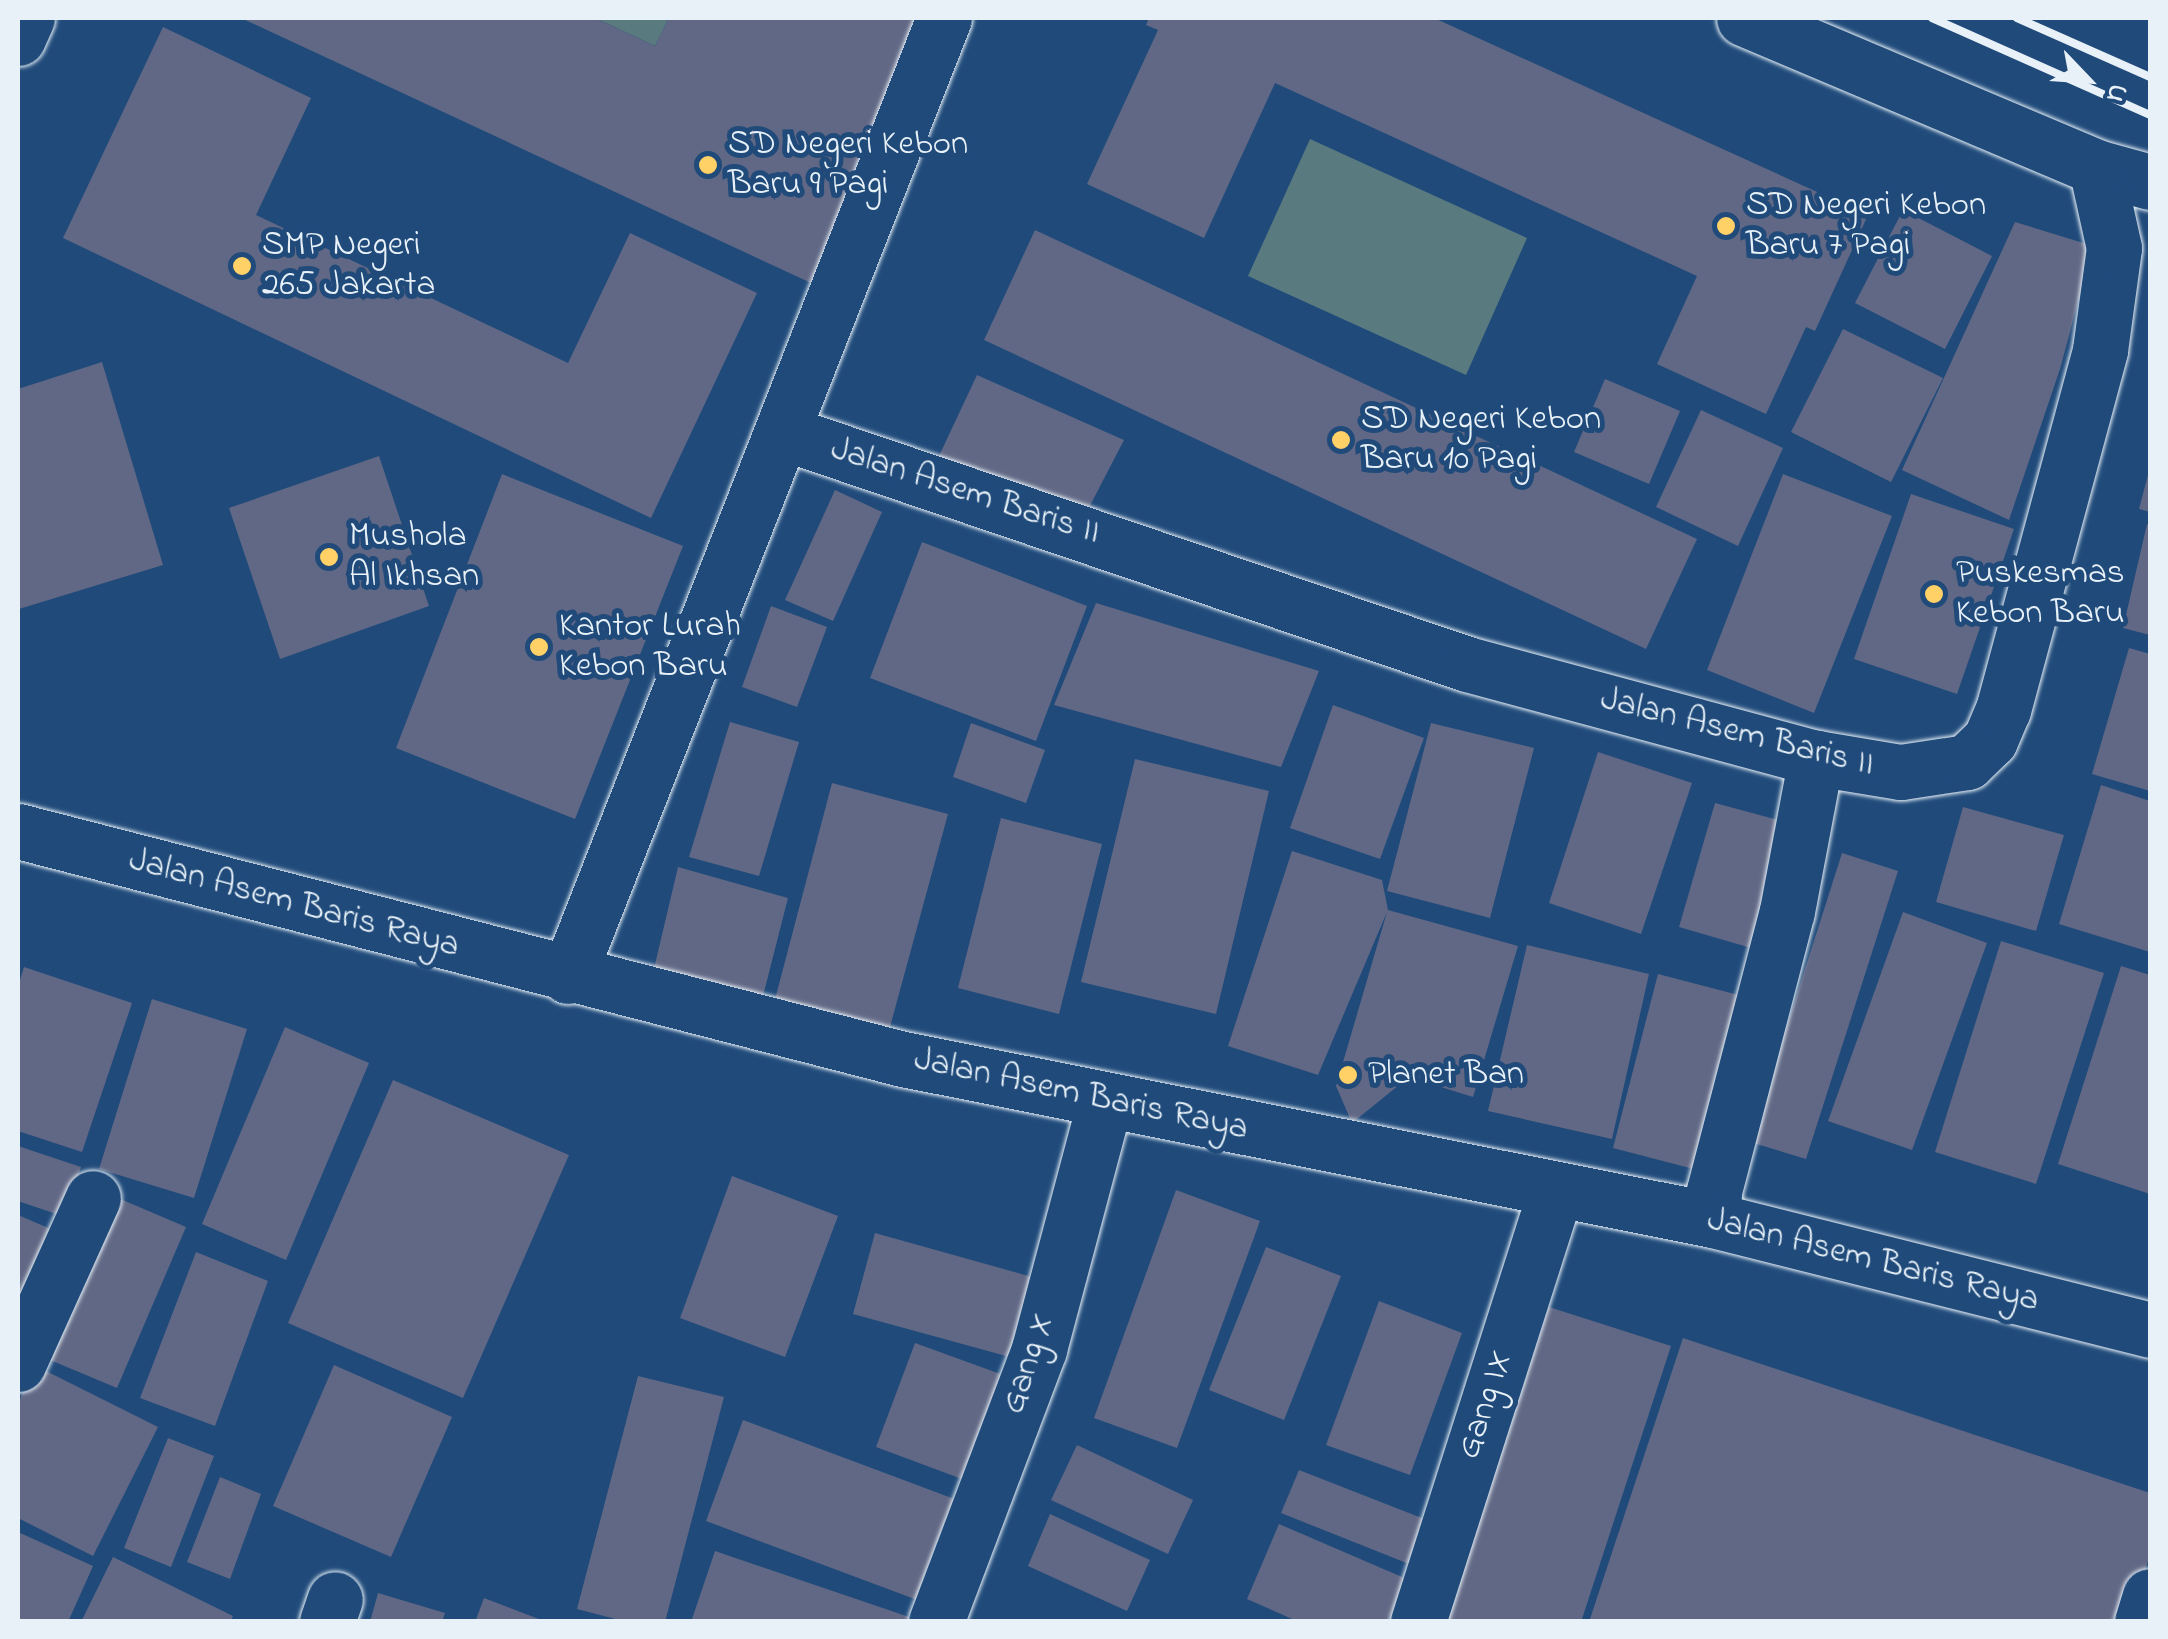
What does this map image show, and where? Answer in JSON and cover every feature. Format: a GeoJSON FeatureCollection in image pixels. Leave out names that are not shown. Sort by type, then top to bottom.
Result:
{"type":"FeatureCollection","features":[{"type":"Feature","properties":{"kind":"street"},"geometry":{"type":"LineString","coordinates":[[18,38],[28,18]]}},
{"type":"Feature","properties":{"kind":"street","name":"Jalan Asem Baris II"},"geometry":{"type":"LineString","coordinates":[[568,976],[944,18]]}},
{"type":"Feature","properties":{"kind":"street"},"geometry":{"type":"LineString","coordinates":[[1744,18],[2096,167],[2150,182]]}},
{"type":"Feature","properties":{"kind":"street","name":"Jalan Asem Baris II"},"geometry":{"type":"LineString","coordinates":[[782,432],[1466,664],[1816,758],[1901,772],[1942,770],[1967,762],[1990,740],[2100,350],[2114,248],[2096,167]]}},
{"type":"Feature","properties":{"kind":"street"},"geometry":{"type":"LineString","coordinates":[[1713,1220],[1714,1191],[1787,911],[1816,758]]}},
{"type":"Feature","properties":{"kind":"street","name":"Jalan Asem Baris Raya"},"geometry":{"type":"LineString","coordinates":[[18,831],[568,976],[1105,1101],[1713,1220],[2150,1330]]}},
{"type":"Feature","properties":{"kind":"street","name":"Gang X"},"geometry":{"type":"LineString","coordinates":[[936,1622],[1039,1349],[1105,1101]]}},
{"type":"Feature","properties":{"kind":"street","name":"Gang IX"},"geometry":{"type":"LineString","coordinates":[[1418,1622],[1556,1189]]}},
{"type":"Feature","properties":{"kind":"street"},"geometry":{"type":"LineString","coordinates":[[18,1364],[93,1198]]}},
{"type":"Feature","properties":{"kind":"street"},"geometry":{"type":"LineString","coordinates":[[2142,1622],[2150,1596]]}},
{"type":"Feature","properties":{"kind":"green space"},"geometry":{"type":"Polygon","coordinates":[[[595,18],[669,18],[655,46],[595,18]]]}},
{"type":"Feature","properties":{"kind":"green space"},"geometry":{"type":"Polygon","coordinates":[[[1310,139],[1527,238],[1466,375],[1248,276],[1310,139]]]}},
{"type":"Feature","properties":{"kind":"building","name":"SD Negeri Kebon Baru 9 Pagi"},"geometry":{"type":"Polygon","coordinates":[[[241,18],[595,18],[655,46],[669,18],[919,18],[811,283],[241,18]]]}},
{"type":"Feature","properties":{"kind":"building","name":"SD Negeri Kebon Baru 7 Pagi"},"geometry":{"type":"Polygon","coordinates":[[[1149,18],[1434,18],[1868,215],[1815,331],[1806,327],[1766,414],[1657,364],[1697,276],[1275,83],[1204,238],[1087,184],[1158,30],[1146,25],[1149,18]]]}},
{"type":"Feature","properties":{"kind":"building","name":"SMP Negeri 265 Jakarta"},"geometry":{"type":"Polygon","coordinates":[[[163,27],[311,98],[256,215],[568,363],[630,233],[757,293],[651,518],[63,238],[163,27]]]}},
{"type":"Feature","properties":{"kind":"building"},"geometry":{"type":"Polygon","coordinates":[[[1903,210],[1992,256],[1945,349],[1855,303],[1903,210]]]}},
{"type":"Feature","properties":{"kind":"building"},"geometry":{"type":"Polygon","coordinates":[[[2015,222],[2093,246],[2060,369],[2009,520],[1902,470],[2015,222]]]}},
{"type":"Feature","properties":{"kind":"building","name":"SD Negeri Kebon Baru 10 Pagi"},"geometry":{"type":"Polygon","coordinates":[[[1035,230],[1697,539],[1646,649],[984,340],[1035,230]]]}},
{"type":"Feature","properties":{"kind":"building"},"geometry":{"type":"Polygon","coordinates":[[[1843,329],[1943,378],[1891,482],[1791,432],[1843,329]]]}},
{"type":"Feature","properties":{"kind":"building"},"geometry":{"type":"Polygon","coordinates":[[[102,362],[163,565],[19,609],[18,389],[102,362]]]}},
{"type":"Feature","properties":{"kind":"building"},"geometry":{"type":"Polygon","coordinates":[[[977,375],[1124,440],[1080,525],[931,473],[977,375]]]}},
{"type":"Feature","properties":{"kind":"building"},"geometry":{"type":"Polygon","coordinates":[[[1605,379],[1680,411],[1649,484],[1574,452],[1605,379]]]}},
{"type":"Feature","properties":{"kind":"building"},"geometry":{"type":"Polygon","coordinates":[[[1701,410],[1783,448],[1738,546],[1656,507],[1701,410]]]}},
{"type":"Feature","properties":{"kind":"building","name":"Mushola Al Ikhsan"},"geometry":{"type":"Polygon","coordinates":[[[379,456],[429,606],[280,659],[229,508],[379,456]]]}},
{"type":"Feature","properties":{"kind":"building"},"geometry":{"type":"Polygon","coordinates":[[[2150,471],[2150,512],[2139,509],[2150,471]]]}},
{"type":"Feature","properties":{"kind":"building","name":"Kantor Lurah Kebon Baru"},"geometry":{"type":"Polygon","coordinates":[[[502,474],[683,546],[575,819],[396,748],[502,474]]]}},
{"type":"Feature","properties":{"kind":"building"},"geometry":{"type":"Polygon","coordinates":[[[1783,474],[1892,516],[1814,713],[1707,670],[1783,474]]]}},
{"type":"Feature","properties":{"kind":"building"},"geometry":{"type":"Polygon","coordinates":[[[835,490],[882,512],[833,621],[785,600],[835,490]]]}},
{"type":"Feature","properties":{"kind":"building","name":"Puskesmas Kebon Baru"},"geometry":{"type":"Polygon","coordinates":[[[1911,494],[2014,529],[1957,694],[1854,659],[1911,494]]]}},
{"type":"Feature","properties":{"kind":"building"},"geometry":{"type":"Polygon","coordinates":[[[2147,524],[2150,525],[2150,635],[2123,628],[2147,524]]]}},
{"type":"Feature","properties":{"kind":"building"},"geometry":{"type":"Polygon","coordinates":[[[922,542],[1087,606],[1036,741],[870,678],[922,542]]]}},
{"type":"Feature","properties":{"kind":"building"},"geometry":{"type":"Polygon","coordinates":[[[1096,603],[1319,671],[1281,767],[1054,705],[1096,603]]]}},
{"type":"Feature","properties":{"kind":"building"},"geometry":{"type":"Polygon","coordinates":[[[771,606],[827,627],[797,707],[742,687],[771,606]]]}},
{"type":"Feature","properties":{"kind":"building"},"geometry":{"type":"Polygon","coordinates":[[[2129,648],[2150,654],[2150,791],[2092,774],[2129,648]]]}},
{"type":"Feature","properties":{"kind":"building"},"geometry":{"type":"Polygon","coordinates":[[[1333,705],[1424,738],[1380,859],[1290,828],[1333,705]]]}},
{"type":"Feature","properties":{"kind":"building"},"geometry":{"type":"Polygon","coordinates":[[[730,722],[799,742],[759,876],[689,857],[730,722]]]}},
{"type":"Feature","properties":{"kind":"building"},"geometry":{"type":"Polygon","coordinates":[[[971,723],[1045,750],[1026,803],[953,777],[971,723]]]}},
{"type":"Feature","properties":{"kind":"building"},"geometry":{"type":"Polygon","coordinates":[[[1431,723],[1534,748],[1490,918],[1387,891],[1431,723]]]}},
{"type":"Feature","properties":{"kind":"building"},"geometry":{"type":"Polygon","coordinates":[[[1598,752],[1692,783],[1641,934],[1549,903],[1598,752]]]}},
{"type":"Feature","properties":{"kind":"building"},"geometry":{"type":"Polygon","coordinates":[[[1135,759],[1269,791],[1216,1014],[1081,982],[1135,759]]]}},
{"type":"Feature","properties":{"kind":"building"},"geometry":{"type":"Polygon","coordinates":[[[832,783],[948,814],[887,1038],[773,1007],[832,783]]]}},
{"type":"Feature","properties":{"kind":"building"},"geometry":{"type":"Polygon","coordinates":[[[2101,785],[2150,801],[2150,952],[2059,924],[2101,785]]]}},
{"type":"Feature","properties":{"kind":"building"},"geometry":{"type":"Polygon","coordinates":[[[1715,803],[1793,824],[1758,950],[1679,927],[1715,803]]]}},
{"type":"Feature","properties":{"kind":"building"},"geometry":{"type":"Polygon","coordinates":[[[1963,807],[2064,835],[2036,931],[1936,902],[1963,807]]]}},
{"type":"Feature","properties":{"kind":"building"},"geometry":{"type":"Polygon","coordinates":[[[1001,818],[1102,844],[1059,1014],[958,988],[1001,818]]]}},
{"type":"Feature","properties":{"kind":"building"},"geometry":{"type":"Polygon","coordinates":[[[1292,851],[1382,880],[1388,910],[1518,946],[1473,1097],[1409,1077],[1352,1123],[1336,1086],[1387,912],[1318,1075],[1228,1046],[1292,851]]]}},
{"type":"Feature","properties":{"kind":"building"},"geometry":{"type":"Polygon","coordinates":[[[1842,853],[1898,871],[1806,1159],[1750,1142],[1842,853]]]}},
{"type":"Feature","properties":{"kind":"building"},"geometry":{"type":"Polygon","coordinates":[[[678,867],[788,898],[761,1004],[652,977],[678,867]]]}},
{"type":"Feature","properties":{"kind":"building"},"geometry":{"type":"Polygon","coordinates":[[[1903,912],[1987,943],[1912,1150],[1828,1121],[1903,912]]]}},
{"type":"Feature","properties":{"kind":"building"},"geometry":{"type":"Polygon","coordinates":[[[2001,941],[2104,973],[2036,1184],[1935,1152],[2001,941]]]}},
{"type":"Feature","properties":{"kind":"building"},"geometry":{"type":"Polygon","coordinates":[[[1527,945],[1649,974],[1612,1139],[1488,1111],[1527,945]]]}},
{"type":"Feature","properties":{"kind":"building"},"geometry":{"type":"Polygon","coordinates":[[[2121,966],[2150,975],[2150,1194],[2058,1164],[2121,966]]]}},
{"type":"Feature","properties":{"kind":"building"},"geometry":{"type":"Polygon","coordinates":[[[24,967],[132,1003],[82,1152],[18,1131],[18,986],[24,967]]]}},
{"type":"Feature","properties":{"kind":"building"},"geometry":{"type":"Polygon","coordinates":[[[1658,974],[1754,999],[1709,1173],[1613,1148],[1658,974]]]}},
{"type":"Feature","properties":{"kind":"building"},"geometry":{"type":"Polygon","coordinates":[[[152,999],[247,1029],[194,1198],[99,1169],[152,999]]]}},
{"type":"Feature","properties":{"kind":"building"},"geometry":{"type":"Polygon","coordinates":[[[285,1027],[369,1063],[286,1260],[202,1224],[285,1027]]]}},
{"type":"Feature","properties":{"kind":"building"},"geometry":{"type":"Polygon","coordinates":[[[393,1080],[569,1155],[463,1398],[288,1323],[393,1080]]]}},
{"type":"Feature","properties":{"kind":"building"},"geometry":{"type":"Polygon","coordinates":[[[18,1146],[81,1167],[65,1217],[18,1201],[18,1146]]]}},
{"type":"Feature","properties":{"kind":"building"},"geometry":{"type":"Polygon","coordinates":[[[732,1176],[838,1216],[785,1357],[680,1318],[732,1176]]]}},
{"type":"Feature","properties":{"kind":"building"},"geometry":{"type":"Polygon","coordinates":[[[1176,1190],[1260,1221],[1177,1448],[1094,1418],[1176,1190]]]}},
{"type":"Feature","properties":{"kind":"building"},"geometry":{"type":"Polygon","coordinates":[[[111,1195],[186,1227],[117,1388],[43,1357],[111,1195]]]}},
{"type":"Feature","properties":{"kind":"building"},"geometry":{"type":"Polygon","coordinates":[[[18,1215],[60,1233],[18,1313],[18,1215]]]}},
{"type":"Feature","properties":{"kind":"building"},"geometry":{"type":"Polygon","coordinates":[[[875,1233],[1043,1280],[1021,1360],[853,1314],[875,1233]]]}},
{"type":"Feature","properties":{"kind":"building"},"geometry":{"type":"Polygon","coordinates":[[[1266,1247],[1341,1276],[1284,1420],[1209,1390],[1266,1247]]]}},
{"type":"Feature","properties":{"kind":"building"},"geometry":{"type":"Polygon","coordinates":[[[196,1252],[268,1281],[215,1426],[140,1398],[196,1252]]]}},
{"type":"Feature","properties":{"kind":"building"},"geometry":{"type":"Polygon","coordinates":[[[1379,1301],[1462,1333],[1410,1475],[1326,1445],[1379,1301]]]}},
{"type":"Feature","properties":{"kind":"building"},"geometry":{"type":"Polygon","coordinates":[[[1549,1307],[1671,1346],[1581,1622],[1446,1622],[1549,1307]]]}},
{"type":"Feature","properties":{"kind":"building"},"geometry":{"type":"Polygon","coordinates":[[[1683,1338],[2150,1493],[2150,1555],[2128,1622],[1589,1622],[1683,1338]]]}},
{"type":"Feature","properties":{"kind":"building"},"geometry":{"type":"Polygon","coordinates":[[[915,1343],[1017,1380],[978,1485],[876,1447],[915,1343]]]}},
{"type":"Feature","properties":{"kind":"building"},"geometry":{"type":"Polygon","coordinates":[[[334,1365],[452,1417],[391,1557],[273,1506],[334,1365]]]}},
{"type":"Feature","properties":{"kind":"building"},"geometry":{"type":"Polygon","coordinates":[[[36,1366],[158,1427],[93,1556],[18,1518],[18,1403],[36,1366]]]}},
{"type":"Feature","properties":{"kind":"building"},"geometry":{"type":"Polygon","coordinates":[[[638,1376],[724,1397],[665,1622],[627,1622],[577,1609],[638,1376]]]}},
{"type":"Feature","properties":{"kind":"building"},"geometry":{"type":"Polygon","coordinates":[[[743,1420],[957,1500],[920,1601],[706,1521],[743,1420]]]}},
{"type":"Feature","properties":{"kind":"building"},"geometry":{"type":"Polygon","coordinates":[[[168,1438],[214,1456],[171,1567],[124,1548],[168,1438]]]}},
{"type":"Feature","properties":{"kind":"building"},"geometry":{"type":"Polygon","coordinates":[[[1077,1445],[1193,1500],[1168,1554],[1051,1500],[1077,1445]]]}},
{"type":"Feature","properties":{"kind":"building"},"geometry":{"type":"Polygon","coordinates":[[[1299,1470],[1432,1522],[1414,1566],[1281,1513],[1299,1470]]]}},
{"type":"Feature","properties":{"kind":"building"},"geometry":{"type":"Polygon","coordinates":[[[220,1477],[261,1494],[230,1579],[187,1562],[220,1477]]]}},
{"type":"Feature","properties":{"kind":"building"},"geometry":{"type":"Polygon","coordinates":[[[1050,1514],[1150,1560],[1127,1611],[1028,1566],[1050,1514]]]}},
{"type":"Feature","properties":{"kind":"building"},"geometry":{"type":"Polygon","coordinates":[[[1279,1524],[1409,1580],[1391,1622],[1299,1622],[1247,1599],[1279,1524]]]}},
{"type":"Feature","properties":{"kind":"building"},"geometry":{"type":"Polygon","coordinates":[[[18,1532],[93,1566],[68,1622],[18,1622],[18,1532]]]}},
{"type":"Feature","properties":{"kind":"building"},"geometry":{"type":"Polygon","coordinates":[[[715,1551],[921,1621],[921,1622],[692,1619],[715,1551]]]}},
{"type":"Feature","properties":{"kind":"building"},"geometry":{"type":"Polygon","coordinates":[[[113,1557],[233,1616],[230,1622],[81,1622],[113,1557]]]}},
{"type":"Feature","properties":{"kind":"building"},"geometry":{"type":"Polygon","coordinates":[[[378,1593],[445,1613],[442,1622],[370,1622],[378,1593]]]}},
{"type":"Feature","properties":{"kind":"building"},"geometry":{"type":"Polygon","coordinates":[[[484,1598],[544,1621],[544,1622],[475,1622],[484,1598]]]}},
{"type":"Feature","properties":{"kind":"railway"},"geometry":{"type":"LineString","coordinates":[[1932,18],[2150,115]]}},
{"type":"Feature","properties":{"kind":"railway"},"geometry":{"type":"LineString","coordinates":[[2017,18],[2150,77]]}},
{"type":"Feature","properties":{"kind":"place","name":"SD Negeri Kebon Baru 9 Pagi"},"geometry":{"type":"Point","coordinates":[708,165]}},
{"type":"Feature","properties":{"kind":"place","name":"SD Negeri Kebon Baru 7 Pagi"},"geometry":{"type":"Point","coordinates":[1726,226]}},
{"type":"Feature","properties":{"kind":"place","name":"SMP Negeri 265 Jakarta"},"geometry":{"type":"Point","coordinates":[242,266]}},
{"type":"Feature","properties":{"kind":"place","name":"SD Negeri Kebon Baru 10 Pagi"},"geometry":{"type":"Point","coordinates":[1341,440]}},
{"type":"Feature","properties":{"kind":"place","name":"Mushola Al Ikhsan"},"geometry":{"type":"Point","coordinates":[329,557]}},
{"type":"Feature","properties":{"kind":"place","name":"Puskesmas Kebon Baru"},"geometry":{"type":"Point","coordinates":[1934,594]}},
{"type":"Feature","properties":{"kind":"place","name":"Kantor Lurah Kebon Baru"},"geometry":{"type":"Point","coordinates":[539,647]}},
{"type":"Feature","properties":{"kind":"place","name":"Planet Ban"},"geometry":{"type":"Point","coordinates":[1348,1075]}}]}
